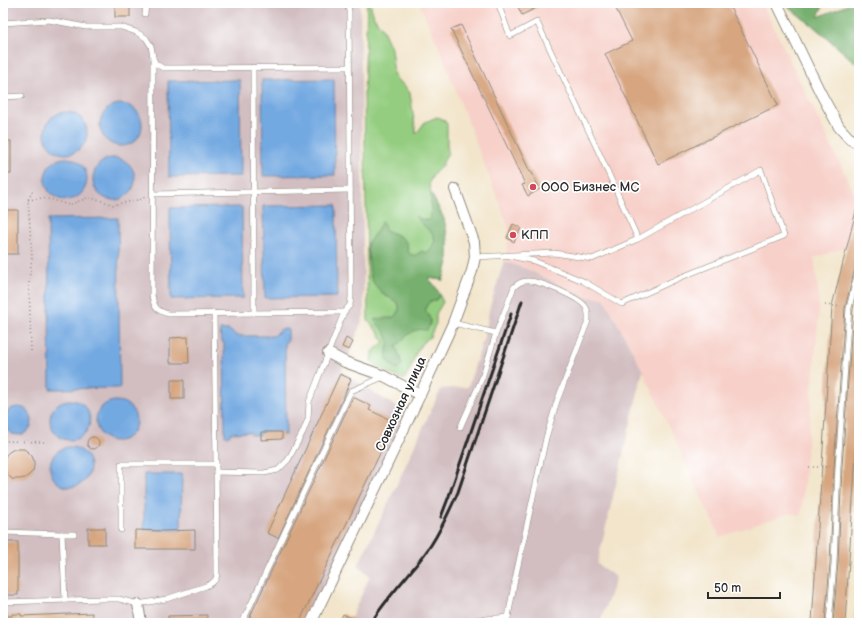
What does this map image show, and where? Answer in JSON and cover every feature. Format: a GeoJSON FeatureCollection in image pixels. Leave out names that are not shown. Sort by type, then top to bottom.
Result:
{"type":"FeatureCollection","features":[{"type":"Feature","properties":{"kind":"street"},"geometry":{"type":"LineString","coordinates":[[777,3],[820,92],[839,127],[850,139],[859,144]]}},
{"type":"Feature","properties":{"kind":"street","name":"Совхозная улица"},"geometry":{"type":"LineString","coordinates":[[311,623],[453,323],[472,271],[475,258],[474,242],[455,189]]}},
{"type":"Feature","properties":{"kind":"street"},"geometry":{"type":"LineString","coordinates":[[328,353],[345,362],[384,376],[420,395]]}},
{"type":"Feature","properties":{"kind":"street"},"geometry":{"type":"LineString","coordinates":[[138,604],[141,623]]}},
{"type":"Feature","properties":{"kind":"lane"},"geometry":{"type":"LineString","coordinates":[[145,14],[146,3]]}},
{"type":"Feature","properties":{"kind":"lane"},"geometry":{"type":"LineString","coordinates":[[216,472],[264,473],[278,470],[288,460],[303,432],[308,419],[309,402],[344,312],[350,305],[350,67],[349,11],[347,3]]}},
{"type":"Feature","properties":{"kind":"lane"},"geometry":{"type":"LineString","coordinates":[[498,3],[510,36],[537,22],[638,238]]}},
{"type":"Feature","properties":{"kind":"lane"},"geometry":{"type":"LineString","coordinates":[[3,23],[49,20],[86,27],[122,27],[136,32],[146,38],[151,46],[152,295],[153,304],[159,311],[168,314],[344,312]]}},
{"type":"Feature","properties":{"kind":"lane"},"geometry":{"type":"LineString","coordinates":[[152,58],[156,64],[163,68],[350,67]]}},
{"type":"Feature","properties":{"kind":"lane"},"geometry":{"type":"LineString","coordinates":[[253,67],[254,313]]}},
{"type":"Feature","properties":{"kind":"lane"},"geometry":{"type":"LineString","coordinates":[[152,80],[156,73],[163,68]]}},
{"type":"Feature","properties":{"kind":"lane"},"geometry":{"type":"LineString","coordinates":[[3,97],[22,96]]}},
{"type":"Feature","properties":{"kind":"lane"},"geometry":{"type":"LineString","coordinates":[[475,258],[506,255],[554,253],[592,259],[638,238],[761,170],[784,236],[679,278],[622,304],[576,278],[534,261],[506,255]]}},
{"type":"Feature","properties":{"kind":"lane"},"geometry":{"type":"LineString","coordinates":[[152,194],[350,190]]}},
{"type":"Feature","properties":{"kind":"lane"},"geometry":{"type":"LineString","coordinates":[[829,623],[849,308],[859,267]]}},
{"type":"Feature","properties":{"kind":"lane"},"geometry":{"type":"LineString","coordinates":[[460,428],[482,378],[496,333],[514,287],[519,282],[533,281],[580,301],[589,312],[588,321],[558,401],[546,438],[514,579],[507,623]]}},
{"type":"Feature","properties":{"kind":"lane"},"geometry":{"type":"LineString","coordinates":[[3,602],[119,599],[138,604],[153,602],[186,593],[206,586],[216,579],[218,567],[216,530],[214,313]]}},
{"type":"Feature","properties":{"kind":"lane"},"geometry":{"type":"LineString","coordinates":[[453,323],[496,333]]}},
{"type":"Feature","properties":{"kind":"lane"},"geometry":{"type":"LineString","coordinates":[[242,623],[351,391],[384,376]]}},
{"type":"Feature","properties":{"kind":"lane"},"geometry":{"type":"LineString","coordinates":[[121,530],[121,464],[216,464]]}},
{"type":"Feature","properties":{"kind":"lane"},"geometry":{"type":"LineString","coordinates":[[3,532],[74,534]]}},
{"type":"Feature","properties":{"kind":"lane"},"geometry":{"type":"LineString","coordinates":[[62,534],[64,600]]}},
{"type":"Feature","properties":{"kind":"lane"},"geometry":{"type":"LineString","coordinates":[[440,623],[508,617]]}},
{"type":"Feature","properties":{"kind":"path"},"geometry":{"type":"LineString","coordinates":[[31,351],[29,281],[32,257],[28,200],[33,190]]}},
{"type":"Feature","properties":{"kind":"path"},"geometry":{"type":"LineString","coordinates":[[28,200],[42,198],[53,200],[69,206],[87,198],[97,199],[113,204],[142,199],[152,194]]}},
{"type":"Feature","properties":{"kind":"path"},"geometry":{"type":"LineString","coordinates":[[825,305],[849,308]]}},
{"type":"Feature","properties":{"kind":"path"},"geometry":{"type":"LineString","coordinates":[[3,441],[44,442]]}},
{"type":"Feature","properties":{"kind":"path"},"geometry":{"type":"LineString","coordinates":[[809,467],[838,467]]}},
{"type":"Feature","properties":{"kind":"shaded area"},"geometry":{"type":"Polygon","coordinates":[[[3,3],[360,3],[364,315],[348,358],[341,371],[407,414],[306,623],[3,623],[3,3]]]}},
{"type":"Feature","properties":{"kind":"shaded area"},"geometry":{"type":"Polygon","coordinates":[[[419,3],[762,3],[858,201],[847,247],[814,258],[819,312],[801,516],[789,513],[720,537],[643,371],[604,298],[586,297],[524,268],[504,261],[509,239],[507,238],[510,231],[441,52],[419,3]]]}},
{"type":"Feature","properties":{"kind":"shaded area"},"geometry":{"type":"Polygon","coordinates":[[[504,261],[524,268],[586,297],[604,298],[643,371],[597,564],[616,577],[600,623],[339,623],[343,614],[351,618],[370,576],[358,565],[441,389],[468,387],[486,331],[489,310],[504,261]]]}},
{"type":"Feature","properties":{"kind":"green space"},"geometry":{"type":"Polygon","coordinates":[[[367,3],[370,3],[374,17],[382,28],[391,48],[394,75],[410,93],[416,134],[425,122],[437,117],[443,119],[447,124],[448,152],[441,167],[433,175],[429,183],[431,193],[444,219],[448,240],[448,262],[443,280],[428,278],[435,286],[443,302],[436,314],[436,323],[430,337],[422,343],[404,380],[382,370],[371,361],[373,352],[384,342],[378,332],[368,321],[364,94],[367,3]]]}},
{"type":"Feature","properties":{"kind":"green space"},"geometry":{"type":"Polygon","coordinates":[[[788,3],[824,3],[818,17],[852,3],[859,3],[859,66],[812,25],[788,7],[788,3]]]}},
{"type":"Feature","properties":{"kind":"green space"},"geometry":{"type":"Polygon","coordinates":[[[431,193],[444,219],[448,240],[448,262],[443,280],[428,278],[440,295],[436,300],[429,302],[425,309],[430,320],[427,330],[414,331],[396,347],[402,365],[397,369],[387,360],[387,335],[374,320],[395,317],[397,315],[399,305],[383,294],[371,278],[367,245],[382,221],[386,230],[401,237],[407,243],[408,251],[411,255],[416,255],[422,251],[426,253],[430,250],[435,241],[433,234],[415,216],[424,220],[429,220],[431,193]]]}},
{"type":"Feature","properties":{"kind":"green space"},"geometry":{"type":"Polygon","coordinates":[[[859,580],[859,623],[855,623],[859,580]]]}},
{"type":"Feature","properties":{"kind":"water"},"geometry":{"type":"Polygon","coordinates":[[[334,79],[335,175],[263,176],[262,80],[334,79]]]}},
{"type":"Feature","properties":{"kind":"water"},"geometry":{"type":"Polygon","coordinates":[[[240,80],[241,176],[169,177],[168,81],[240,80]]]}},
{"type":"Feature","properties":{"kind":"water"},"geometry":{"type":"Polygon","coordinates":[[[117,104],[125,104],[133,107],[139,113],[142,125],[139,137],[133,143],[125,146],[117,146],[109,143],[103,137],[100,129],[100,121],[103,113],[109,107],[117,104]]]}},
{"type":"Feature","properties":{"kind":"water"},"geometry":{"type":"Polygon","coordinates":[[[62,112],[70,112],[78,115],[84,121],[87,133],[84,145],[78,151],[70,154],[62,154],[54,151],[48,145],[45,137],[45,129],[48,121],[54,115],[62,112]]]}},
{"type":"Feature","properties":{"kind":"water"},"geometry":{"type":"Polygon","coordinates":[[[62,158],[70,158],[78,161],[84,167],[87,179],[84,191],[78,197],[70,200],[62,200],[54,197],[48,191],[45,183],[45,175],[48,167],[54,161],[62,158]]]}},
{"type":"Feature","properties":{"kind":"water"},"geometry":{"type":"Polygon","coordinates":[[[110,158],[118,158],[126,161],[132,167],[135,179],[132,191],[126,197],[118,200],[110,200],[102,197],[96,191],[93,183],[93,175],[96,167],[102,161],[110,158]]]}},
{"type":"Feature","properties":{"kind":"water"},"geometry":{"type":"Polygon","coordinates":[[[336,205],[337,297],[265,298],[263,206],[336,205]]]}},
{"type":"Feature","properties":{"kind":"water"},"geometry":{"type":"Polygon","coordinates":[[[242,207],[243,298],[171,299],[170,208],[242,207]]]}},
{"type":"Feature","properties":{"kind":"water"},"geometry":{"type":"Polygon","coordinates":[[[118,218],[120,388],[50,389],[48,219],[118,218]]]}},
{"type":"Feature","properties":{"kind":"water"},"geometry":{"type":"Polygon","coordinates":[[[281,329],[288,329],[288,341],[285,342],[286,435],[282,435],[282,432],[261,432],[261,435],[251,435],[251,432],[230,433],[230,436],[225,436],[224,342],[221,342],[220,330],[229,330],[237,336],[274,336],[281,329]]]}},
{"type":"Feature","properties":{"kind":"water"},"geometry":{"type":"Polygon","coordinates":[[[66,400],[74,400],[81,403],[87,409],[90,420],[87,431],[81,437],[74,440],[66,440],[59,437],[53,431],[50,424],[50,416],[53,409],[59,403],[66,400]]]}},
{"type":"Feature","properties":{"kind":"water"},"geometry":{"type":"Polygon","coordinates":[[[112,401],[120,401],[127,404],[133,410],[136,421],[133,432],[127,438],[120,441],[112,441],[105,438],[99,432],[96,425],[96,417],[99,410],[105,404],[112,401]]]}},
{"type":"Feature","properties":{"kind":"water"},"geometry":{"type":"Polygon","coordinates":[[[18,407],[28,411],[32,421],[28,431],[18,435],[8,431],[4,421],[8,411],[18,407]]]}},
{"type":"Feature","properties":{"kind":"water"},"geometry":{"type":"Polygon","coordinates":[[[66,447],[74,447],[81,450],[87,456],[90,467],[87,478],[81,484],[74,487],[66,487],[59,484],[53,478],[50,471],[50,463],[53,456],[59,450],[66,447]]]}},
{"type":"Feature","properties":{"kind":"water"},"geometry":{"type":"Polygon","coordinates":[[[144,474],[182,474],[181,530],[144,530],[144,474]]]}},
{"type":"Feature","properties":{"kind":"building"},"geometry":{"type":"Polygon","coordinates":[[[115,3],[130,3],[130,17],[115,17],[115,3]]]}},
{"type":"Feature","properties":{"kind":"building"},"geometry":{"type":"Polygon","coordinates":[[[516,3],[546,3],[522,15],[516,3]]]}},
{"type":"Feature","properties":{"kind":"building"},"geometry":{"type":"Polygon","coordinates":[[[613,3],[728,3],[778,105],[658,164],[605,54],[632,41],[613,3]]]}},
{"type":"Feature","properties":{"kind":"building"},"geometry":{"type":"Polygon","coordinates":[[[461,25],[530,172],[531,171],[540,189],[528,196],[522,185],[525,184],[451,29],[461,25]]]}},
{"type":"Feature","properties":{"kind":"building"},"geometry":{"type":"Polygon","coordinates":[[[3,141],[11,141],[11,174],[3,174],[3,141]]]}},
{"type":"Feature","properties":{"kind":"building"},"geometry":{"type":"Polygon","coordinates":[[[3,210],[18,210],[18,254],[3,254],[3,210]]]}},
{"type":"Feature","properties":{"kind":"building"},"geometry":{"type":"Polygon","coordinates":[[[856,211],[859,211],[859,247],[845,308],[825,623],[812,623],[832,306],[856,211]]]}},
{"type":"Feature","properties":{"kind":"building","name":"КПП"},"geometry":{"type":"Polygon","coordinates":[[[513,224],[521,228],[514,242],[507,238],[513,224]]]}},
{"type":"Feature","properties":{"kind":"building"},"geometry":{"type":"Polygon","coordinates":[[[859,284],[859,406],[845,623],[833,623],[853,309],[859,284]]]}},
{"type":"Feature","properties":{"kind":"building"},"geometry":{"type":"Polygon","coordinates":[[[188,337],[189,363],[170,363],[170,338],[188,337]]]}},
{"type":"Feature","properties":{"kind":"building"},"geometry":{"type":"Polygon","coordinates":[[[346,338],[353,342],[349,350],[342,347],[346,338]]]}},
{"type":"Feature","properties":{"kind":"building"},"geometry":{"type":"Polygon","coordinates":[[[340,374],[351,379],[278,538],[267,533],[340,374]]]}},
{"type":"Feature","properties":{"kind":"building"},"geometry":{"type":"Polygon","coordinates":[[[171,380],[184,380],[184,399],[171,399],[171,380]]]}},
{"type":"Feature","properties":{"kind":"building"},"geometry":{"type":"Polygon","coordinates":[[[353,397],[371,406],[369,410],[395,422],[299,623],[247,623],[353,397]]]}},
{"type":"Feature","properties":{"kind":"building"},"geometry":{"type":"Polygon","coordinates":[[[261,432],[282,432],[282,439],[261,440],[261,432]]]}},
{"type":"Feature","properties":{"kind":"building"},"geometry":{"type":"Polygon","coordinates":[[[91,437],[95,437],[99,443],[95,449],[91,449],[87,445],[87,441],[91,437]]]}},
{"type":"Feature","properties":{"kind":"building"},"geometry":{"type":"Polygon","coordinates":[[[14,449],[24,449],[32,456],[34,461],[33,471],[25,478],[12,479],[4,469],[3,465],[6,455],[14,449]]]}},
{"type":"Feature","properties":{"kind":"building"},"geometry":{"type":"Polygon","coordinates":[[[88,528],[105,528],[105,544],[88,544],[88,528]]]}},
{"type":"Feature","properties":{"kind":"building"},"geometry":{"type":"Polygon","coordinates":[[[135,530],[195,530],[195,549],[135,549],[135,530]]]}},
{"type":"Feature","properties":{"kind":"building"},"geometry":{"type":"Polygon","coordinates":[[[3,542],[18,542],[18,595],[3,595],[3,542]]]}},
{"type":"Feature","properties":{"kind":"building"},"geometry":{"type":"Polygon","coordinates":[[[92,613],[93,623],[3,623],[3,616],[12,616],[12,614],[21,614],[21,616],[92,613]]]}},
{"type":"Feature","properties":{"kind":"building"},"geometry":{"type":"Polygon","coordinates":[[[343,614],[361,623],[339,623],[343,614]]]}},
{"type":"Feature","properties":{"kind":"building"},"geometry":{"type":"Polygon","coordinates":[[[207,615],[207,623],[168,623],[168,616],[207,615]]]}},
{"type":"Feature","properties":{"kind":"railway"},"geometry":{"type":"LineString","coordinates":[[371,623],[431,545],[449,512],[458,492],[522,301]]}},
{"type":"Feature","properties":{"kind":"railway"},"geometry":{"type":"LineString","coordinates":[[441,517],[511,314]]}},
{"type":"Feature","properties":{"kind":"place","name":"ООО Бизнес МС"},"geometry":{"type":"Point","coordinates":[533,187]}},
{"type":"Feature","properties":{"kind":"place","name":"КПП"},"geometry":{"type":"Point","coordinates":[513,235]}}]}
